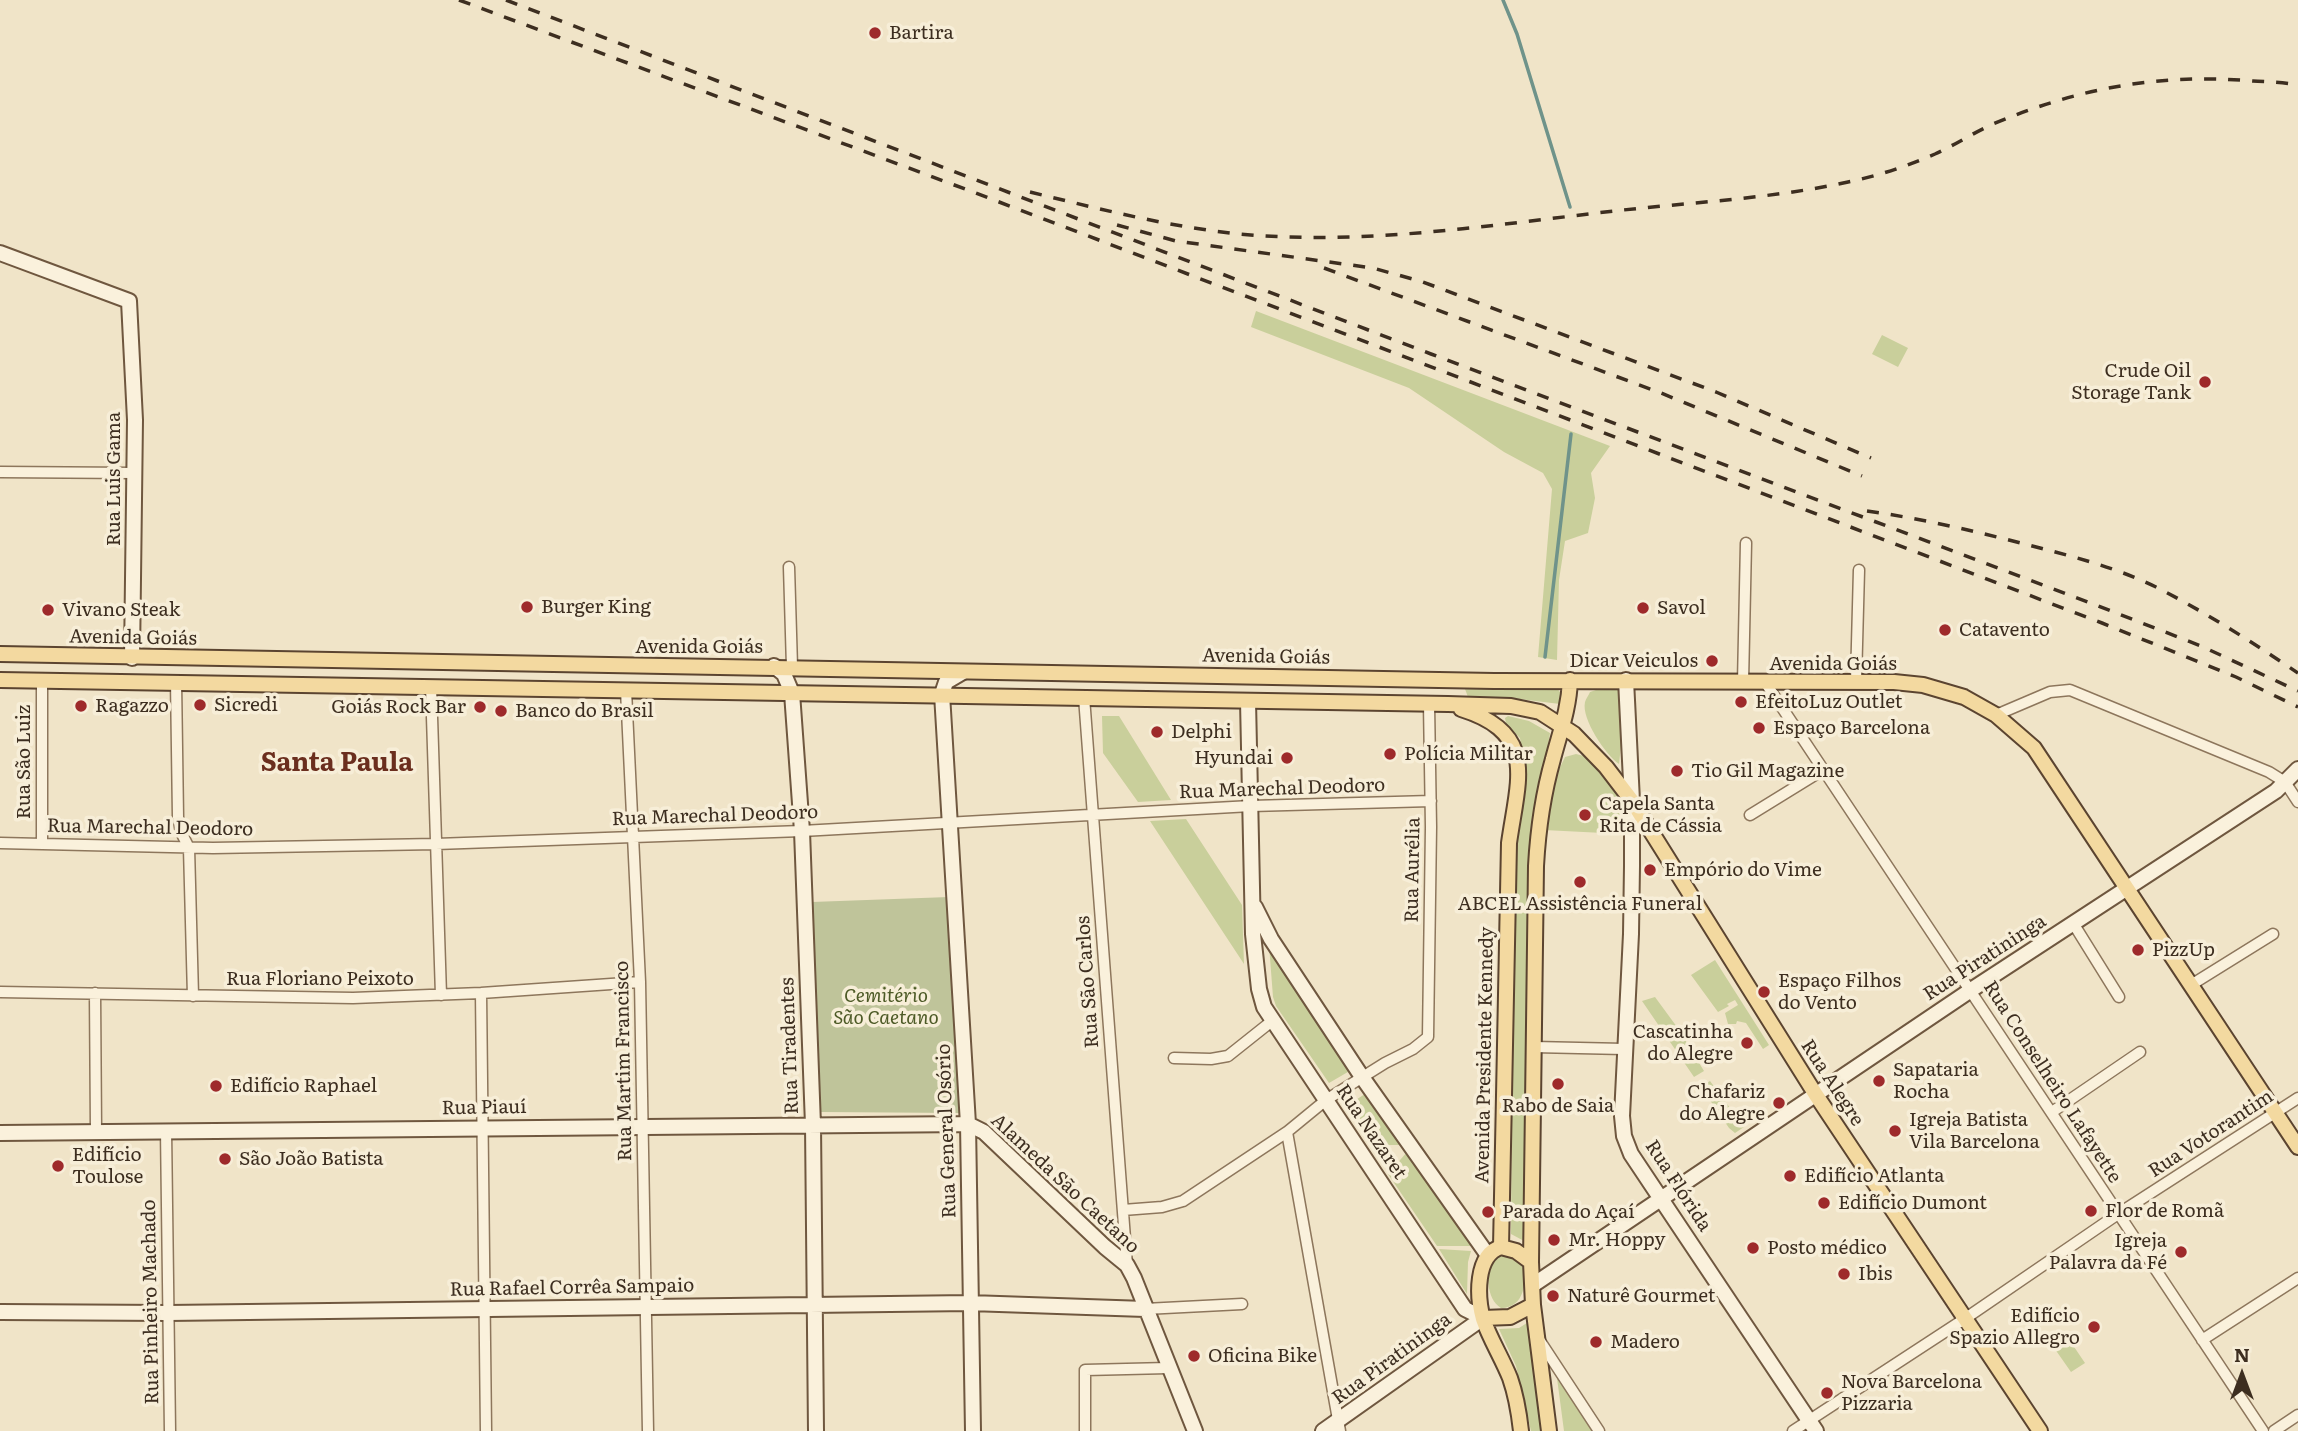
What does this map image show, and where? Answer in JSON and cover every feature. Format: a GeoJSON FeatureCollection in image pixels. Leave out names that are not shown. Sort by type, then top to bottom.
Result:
{"type":"FeatureCollection","features":[{"type":"Feature","properties":{"kind":"main road","name":"Avenida Goiás"},"geometry":{"type":"LineString","coordinates":[[0,654],[1494,681],[1856,681],[1923,685],[1964,697],[1996,715],[2021,734],[2041,757],[2298,1147]]}},
{"type":"Feature","properties":{"kind":"main road"},"geometry":{"type":"LineString","coordinates":[[4,678],[42,681],[176,681],[1448,704],[1524,708],[1546,715],[1564,726]]}},
{"type":"Feature","properties":{"kind":"main road"},"geometry":{"type":"LineString","coordinates":[[1549,1431],[1533,1305],[1531,1262],[1537,844],[1547,782],[1564,726],[1570,680]]}},
{"type":"Feature","properties":{"kind":"main road"},"geometry":{"type":"LineString","coordinates":[[1429,704],[1429,692],[1434,687],[1494,681]]}},
{"type":"Feature","properties":{"kind":"main road","name":"Avenida Presidente Kennedy"},"geometry":{"type":"LineString","coordinates":[[1448,704],[1475,713],[1503,730],[1513,743],[1518,761],[1509,843],[1501,1247]]}},
{"type":"Feature","properties":{"kind":"main road","name":"Rua Alegre"},"geometry":{"type":"LineString","coordinates":[[1564,726],[1606,767],[1632,801],[1816,1095],[1966,1318],[2034,1429]]}},
{"type":"Feature","properties":{"kind":"main road"},"geometry":{"type":"LineString","coordinates":[[1521,1431],[1511,1381],[1483,1318],[1480,1296],[1482,1269],[1487,1254],[1501,1247],[1516,1251],[1531,1262]]}},
{"type":"Feature","properties":{"kind":"main road"},"geometry":{"type":"LineString","coordinates":[[1483,1318],[1510,1317],[1533,1305]]}},
{"type":"Feature","properties":{"kind":"street","name":"Rua Luis Gama"},"geometry":{"type":"LineString","coordinates":[[0,253],[129,301],[135,420],[132,658]]}},
{"type":"Feature","properties":{"kind":"street"},"geometry":{"type":"LineString","coordinates":[[0,472],[134,473]]}},
{"type":"Feature","properties":{"kind":"street"},"geometry":{"type":"LineString","coordinates":[[1743,682],[1746,543]]}},
{"type":"Feature","properties":{"kind":"street"},"geometry":{"type":"LineString","coordinates":[[789,567],[792,667]]}},
{"type":"Feature","properties":{"kind":"street"},"geometry":{"type":"LineString","coordinates":[[1856,681],[1858,570]]}},
{"type":"Feature","properties":{"kind":"street","name":"Rua Tiradentes"},"geometry":{"type":"LineString","coordinates":[[774,666],[784,674],[792,693],[802,831],[813,1125],[816,1431]]}},
{"type":"Feature","properties":{"kind":"street"},"geometry":{"type":"LineString","coordinates":[[942,694],[946,682],[963,672]]}},
{"type":"Feature","properties":{"kind":"street","name":"Rua Flórida"},"geometry":{"type":"LineString","coordinates":[[1626,680],[1632,801],[1631,934],[1622,1090],[1624,1136],[1631,1154],[1813,1426]]}},
{"type":"Feature","properties":{"kind":"street","name":"Rua São Luiz"},"geometry":{"type":"LineString","coordinates":[[42,681],[42,843]]}},
{"type":"Feature","properties":{"kind":"street"},"geometry":{"type":"LineString","coordinates":[[176,681],[178,817],[181,832],[189,848],[193,996]]}},
{"type":"Feature","properties":{"kind":"street","name":"Rua Conselheiro Lafayette"},"geometry":{"type":"LineString","coordinates":[[1765,682],[2263,1431]]}},
{"type":"Feature","properties":{"kind":"street"},"geometry":{"type":"LineString","coordinates":[[430,686],[441,995]]}},
{"type":"Feature","properties":{"kind":"street","name":"Rua Martim Francisco"},"geometry":{"type":"LineString","coordinates":[[626,690],[640,982],[648,1431]]}},
{"type":"Feature","properties":{"kind":"street"},"geometry":{"type":"LineString","coordinates":[[1996,715],[2050,692],[2070,690],[2269,772],[2285,782],[2298,802]]}},
{"type":"Feature","properties":{"kind":"street","name":"Rua General Osório"},"geometry":{"type":"LineString","coordinates":[[942,694],[968,1124],[972,1431]]}},
{"type":"Feature","properties":{"kind":"street","name":"Rua São Carlos"},"geometry":{"type":"LineString","coordinates":[[1084,697],[1127,1265]]}},
{"type":"Feature","properties":{"kind":"street","name":"Rua Nazaret"},"geometry":{"type":"LineString","coordinates":[[1248,701],[1254,952],[1261,999],[1272,1021],[1465,1310],[1483,1318]]}},
{"type":"Feature","properties":{"kind":"street","name":"Rua Aurélia"},"geometry":{"type":"LineString","coordinates":[[1362,1077],[1413,1049],[1428,1037],[1431,801],[1429,704]]}},
{"type":"Feature","properties":{"kind":"street","name":"Rua Piratininga"},"geometry":{"type":"LineString","coordinates":[[1532,1285],[1971,990],[2276,791],[2298,769]]}},
{"type":"Feature","properties":{"kind":"street"},"geometry":{"type":"LineString","coordinates":[[1749,815],[1823,770]]}},
{"type":"Feature","properties":{"kind":"street","name":"Rua Marechal Deodoro"},"geometry":{"type":"LineString","coordinates":[[0,843],[189,848],[436,844],[802,831],[1251,806],[1431,801]]}},
{"type":"Feature","properties":{"kind":"street","name":"Rua Nazaret"},"geometry":{"type":"LineString","coordinates":[[1252,900],[1271,939],[1362,1077],[1487,1254]]}},
{"type":"Feature","properties":{"kind":"street"},"geometry":{"type":"LineString","coordinates":[[2074,923],[2119,997]]}},
{"type":"Feature","properties":{"kind":"street"},"geometry":{"type":"LineString","coordinates":[[2191,985],[2273,934]]}},
{"type":"Feature","properties":{"kind":"street"},"geometry":{"type":"LineString","coordinates":[[1254,952],[1262,942],[1271,939]]}},
{"type":"Feature","properties":{"kind":"street","name":"Rua Floriano Peixoto"},"geometry":{"type":"LineString","coordinates":[[0,992],[353,998],[481,993],[640,982]]}},
{"type":"Feature","properties":{"kind":"street"},"geometry":{"type":"LineString","coordinates":[[95,993],[96,1131]]}},
{"type":"Feature","properties":{"kind":"street"},"geometry":{"type":"LineString","coordinates":[[481,993],[486,1431]]}},
{"type":"Feature","properties":{"kind":"street"},"geometry":{"type":"LineString","coordinates":[[1174,1058],[1211,1059],[1228,1056],[1272,1021]]}},
{"type":"Feature","properties":{"kind":"street"},"geometry":{"type":"LineString","coordinates":[[1534,1047],[1625,1049]]}},
{"type":"Feature","properties":{"kind":"street"},"geometry":{"type":"LineString","coordinates":[[2052,1112],[2140,1052]]}},
{"type":"Feature","properties":{"kind":"street"},"geometry":{"type":"LineString","coordinates":[[1123,1210],[1162,1207],[1184,1201],[1287,1132],[1326,1100],[1362,1077]]}},
{"type":"Feature","properties":{"kind":"street","name":"Rua Votorantim"},"geometry":{"type":"LineString","coordinates":[[1793,1431],[1813,1426],[2118,1214],[2298,1098]]}},
{"type":"Feature","properties":{"kind":"street","name":"Rua Piauí"},"geometry":{"type":"LineString","coordinates":[[0,1132],[968,1124]]}},
{"type":"Feature","properties":{"kind":"street","name":"Alameda São Caetano"},"geometry":{"type":"LineString","coordinates":[[968,1124],[985,1132],[1127,1265],[1195,1431]]}},
{"type":"Feature","properties":{"kind":"street","name":"Rua Pinheiro Machado"},"geometry":{"type":"LineString","coordinates":[[166,1130],[170,1431]]}},
{"type":"Feature","properties":{"kind":"street"},"geometry":{"type":"LineString","coordinates":[[1287,1132],[1339,1426]]}},
{"type":"Feature","properties":{"kind":"street"},"geometry":{"type":"LineString","coordinates":[[2202,1340],[2298,1278]]}},
{"type":"Feature","properties":{"kind":"street","name":"Rua Rafael Corrêa Sampaio"},"geometry":{"type":"LineString","coordinates":[[0,1312],[168,1313],[970,1303],[1145,1309]]}},
{"type":"Feature","properties":{"kind":"street"},"geometry":{"type":"LineString","coordinates":[[1145,1309],[1242,1304]]}},
{"type":"Feature","properties":{"kind":"street","name":"Rua Piratininga"},"geometry":{"type":"LineString","coordinates":[[1322,1431],[1339,1426],[1483,1318]]}},
{"type":"Feature","properties":{"kind":"street"},"geometry":{"type":"LineString","coordinates":[[1538,1338],[1599,1431]]}},
{"type":"Feature","properties":{"kind":"street"},"geometry":{"type":"LineString","coordinates":[[1085,1431],[1085,1370],[1168,1368]]}},
{"type":"Feature","properties":{"kind":"street"},"geometry":{"type":"LineString","coordinates":[[2274,1431],[2298,1415]]}},
{"type":"Feature","properties":{"kind":"green space"},"geometry":{"type":"Polygon","coordinates":[[[1256,311],[1610,446],[1591,473],[1595,498],[1588,533],[1565,541],[1559,580],[1557,660],[1538,657],[1552,489],[1543,473],[1504,452],[1409,388],[1251,327],[1256,311]]]}},
{"type":"Feature","properties":{"kind":"green space"},"geometry":{"type":"Polygon","coordinates":[[[1882,335],[1908,348],[1898,367],[1872,354],[1882,335]]]}},
{"type":"Feature","properties":{"kind":"green space"},"geometry":{"type":"Polygon","coordinates":[[[1557,688],[1562,695],[1560,704],[1511,698],[1468,697],[1465,689],[1557,688]]]}},
{"type":"Feature","properties":{"kind":"green space"},"geometry":{"type":"Polygon","coordinates":[[[1599,689],[1622,690],[1624,718],[1619,764],[1601,745],[1587,718],[1585,701],[1590,692],[1599,689]]]}},
{"type":"Feature","properties":{"kind":"green space"},"geometry":{"type":"Polygon","coordinates":[[[1102,716],[1119,716],[1171,800],[1138,802],[1103,753],[1102,716]]]}},
{"type":"Feature","properties":{"kind":"green space"},"geometry":{"type":"Polygon","coordinates":[[[1508,716],[1529,721],[1550,733],[1533,841],[1526,1242],[1511,1234],[1513,905],[1526,775],[1520,738],[1506,724],[1505,718],[1508,716]]]}},
{"type":"Feature","properties":{"kind":"green space"},"geometry":{"type":"Polygon","coordinates":[[[1576,754],[1588,757],[1620,797],[1624,810],[1623,834],[1544,830],[1554,780],[1565,757],[1576,754]]]}},
{"type":"Feature","properties":{"kind":"green space"},"geometry":{"type":"Polygon","coordinates":[[[1186,819],[1242,905],[1244,964],[1150,821],[1186,819]]]}},
{"type":"Feature","properties":{"kind":"green space","name":"Cemitério São Caetano"},"geometry":{"type":"Polygon","coordinates":[[[949,897],[960,1113],[821,1112],[812,902],[949,897]]]}},
{"type":"Feature","properties":{"kind":"green space"},"geometry":{"type":"Polygon","coordinates":[[[1269,945],[1353,1069],[1329,1083],[1276,1006],[1269,945]]]}},
{"type":"Feature","properties":{"kind":"green space"},"geometry":{"type":"Polygon","coordinates":[[[1715,960],[1769,1045],[1763,1049],[1746,1023],[1737,1021],[1736,1024],[1728,1024],[1725,1013],[1738,1005],[1735,1000],[1718,1012],[1691,975],[1715,960]]]}},
{"type":"Feature","properties":{"kind":"green space"},"geometry":{"type":"Polygon","coordinates":[[[1655,997],[1704,1071],[1694,1077],[1642,1001],[1655,997]]]}},
{"type":"Feature","properties":{"kind":"green space"},"geometry":{"type":"Polygon","coordinates":[[[1710,1081],[1742,1124],[1747,1125],[1735,1133],[1701,1087],[1710,1081]]]}},
{"type":"Feature","properties":{"kind":"green space"},"geometry":{"type":"Polygon","coordinates":[[[1368,1092],[1404,1145],[1370,1145],[1345,1107],[1368,1092]]]}},
{"type":"Feature","properties":{"kind":"green space"},"geometry":{"type":"Polygon","coordinates":[[[1407,1152],[1472,1246],[1437,1246],[1388,1174],[1407,1152]]]}},
{"type":"Feature","properties":{"kind":"green space"},"geometry":{"type":"Polygon","coordinates":[[[1439,1249],[1471,1251],[1467,1294],[1439,1249]]]}},
{"type":"Feature","properties":{"kind":"green space"},"geometry":{"type":"Polygon","coordinates":[[[1506,1253],[1521,1262],[1524,1284],[1520,1298],[1509,1307],[1501,1308],[1492,1298],[1488,1277],[1494,1257],[1506,1253]]]}},
{"type":"Feature","properties":{"kind":"green space"},"geometry":{"type":"Polygon","coordinates":[[[1530,1321],[1545,1431],[1531,1431],[1516,1366],[1499,1329],[1519,1328],[1530,1321]]]}},
{"type":"Feature","properties":{"kind":"green space"},"geometry":{"type":"Polygon","coordinates":[[[2064,1332],[2085,1363],[2071,1372],[2050,1342],[2064,1332]]]}},
{"type":"Feature","properties":{"kind":"green space"},"geometry":{"type":"Polygon","coordinates":[[[1557,1378],[1593,1431],[1564,1431],[1557,1378]]]}},
{"type":"Feature","properties":{"kind":"waterway"},"geometry":{"type":"LineString","coordinates":[[1503,0],[1517,34],[1570,207]]}},
{"type":"Feature","properties":{"kind":"waterway"},"geometry":{"type":"LineString","coordinates":[[1545,657],[1571,434]]}},
{"type":"Feature","properties":{"kind":"railway"},"geometry":{"type":"LineString","coordinates":[[459,0],[973,192],[2102,623],[2236,677],[2298,707]]}},
{"type":"Feature","properties":{"kind":"railway"},"geometry":{"type":"LineString","coordinates":[[506,0],[2088,602],[2201,646],[2298,691]]}},
{"type":"Feature","properties":{"kind":"railway"},"geometry":{"type":"LineString","coordinates":[[1030,192],[1161,222],[1240,234],[1336,237],[1432,232],[1764,196],[1848,182],[1903,167],[2025,111],[2088,92],[2120,86],[2185,79],[2298,85]]}},
{"type":"Feature","properties":{"kind":"railway"},"geometry":{"type":"LineString","coordinates":[[1117,225],[1176,241],[1373,268],[1423,282],[1716,392],[1871,458]]}},
{"type":"Feature","properties":{"kind":"railway"},"geometry":{"type":"LineString","coordinates":[[1324,268],[1661,393],[1862,476]]}},
{"type":"Feature","properties":{"kind":"railway"},"geometry":{"type":"LineString","coordinates":[[1867,511],[1997,537],[2084,560],[2128,575],[2192,607],[2298,673]]}},
{"type":"Feature","properties":{"kind":"place","name":"Bartira"},"geometry":{"type":"Point","coordinates":[875,33]}},
{"type":"Feature","properties":{"kind":"place","name":"Crude Oil Storage Tank"},"geometry":{"type":"Point","coordinates":[2205,382]}},
{"type":"Feature","properties":{"kind":"place","name":"Burger King"},"geometry":{"type":"Point","coordinates":[527,607]}},
{"type":"Feature","properties":{"kind":"place","name":"Savol"},"geometry":{"type":"Point","coordinates":[1643,608]}},
{"type":"Feature","properties":{"kind":"place","name":"Vivano Steak"},"geometry":{"type":"Point","coordinates":[48,610]}},
{"type":"Feature","properties":{"kind":"place","name":"Catavento"},"geometry":{"type":"Point","coordinates":[1945,630]}},
{"type":"Feature","properties":{"kind":"place","name":"Dicar Veiculos"},"geometry":{"type":"Point","coordinates":[1712,661]}},
{"type":"Feature","properties":{"kind":"place","name":"EfeitoLuz Outlet"},"geometry":{"type":"Point","coordinates":[1741,702]}},
{"type":"Feature","properties":{"kind":"place","name":"Sicredi"},"geometry":{"type":"Point","coordinates":[200,705]}},
{"type":"Feature","properties":{"kind":"place","name":"Ragazzo"},"geometry":{"type":"Point","coordinates":[81,706]}},
{"type":"Feature","properties":{"kind":"place","name":"Goiás Rock Bar"},"geometry":{"type":"Point","coordinates":[480,707]}},
{"type":"Feature","properties":{"kind":"place","name":"Banco do Brasil"},"geometry":{"type":"Point","coordinates":[501,711]}},
{"type":"Feature","properties":{"kind":"place","name":"Espaço Barcelona"},"geometry":{"type":"Point","coordinates":[1759,728]}},
{"type":"Feature","properties":{"kind":"place","name":"Delphi"},"geometry":{"type":"Point","coordinates":[1157,732]}},
{"type":"Feature","properties":{"kind":"place","name":"Polícia Militar"},"geometry":{"type":"Point","coordinates":[1390,754]}},
{"type":"Feature","properties":{"kind":"place","name":"Hyundai"},"geometry":{"type":"Point","coordinates":[1287,758]}},
{"type":"Feature","properties":{"kind":"place","name":"Tio Gil Magazine"},"geometry":{"type":"Point","coordinates":[1677,771]}},
{"type":"Feature","properties":{"kind":"place","name":"Capela Santa Rita de Cássia"},"geometry":{"type":"Point","coordinates":[1585,815]}},
{"type":"Feature","properties":{"kind":"place","name":"Empório do Vime"},"geometry":{"type":"Point","coordinates":[1650,870]}},
{"type":"Feature","properties":{"kind":"place","name":"ABCEL Assistência Funeral"},"geometry":{"type":"Point","coordinates":[1580,882]}},
{"type":"Feature","properties":{"kind":"place","name":"PizzUp"},"geometry":{"type":"Point","coordinates":[2138,950]}},
{"type":"Feature","properties":{"kind":"place","name":"Espaço Filhos do Vento"},"geometry":{"type":"Point","coordinates":[1764,992]}},
{"type":"Feature","properties":{"kind":"place","name":"Cascatinha do Alegre"},"geometry":{"type":"Point","coordinates":[1747,1043]}},
{"type":"Feature","properties":{"kind":"place","name":"Sapataria Rocha"},"geometry":{"type":"Point","coordinates":[1879,1081]}},
{"type":"Feature","properties":{"kind":"place","name":"Rabo de Saia"},"geometry":{"type":"Point","coordinates":[1558,1084]}},
{"type":"Feature","properties":{"kind":"place","name":"Edifício Raphael"},"geometry":{"type":"Point","coordinates":[216,1086]}},
{"type":"Feature","properties":{"kind":"place","name":"Chafariz do Alegre"},"geometry":{"type":"Point","coordinates":[1779,1103]}},
{"type":"Feature","properties":{"kind":"place","name":"Igreja Batista Vila Barcelona"},"geometry":{"type":"Point","coordinates":[1895,1131]}},
{"type":"Feature","properties":{"kind":"place","name":"São João Batista"},"geometry":{"type":"Point","coordinates":[225,1159]}},
{"type":"Feature","properties":{"kind":"place","name":"Edifício Toulose"},"geometry":{"type":"Point","coordinates":[58,1166]}},
{"type":"Feature","properties":{"kind":"place","name":"Edifício Atlanta"},"geometry":{"type":"Point","coordinates":[1790,1176]}},
{"type":"Feature","properties":{"kind":"place","name":"Edifício Dumont"},"geometry":{"type":"Point","coordinates":[1824,1203]}},
{"type":"Feature","properties":{"kind":"place","name":"Flor de Romã"},"geometry":{"type":"Point","coordinates":[2091,1211]}},
{"type":"Feature","properties":{"kind":"place","name":"Parada do Açaí"},"geometry":{"type":"Point","coordinates":[1488,1212]}},
{"type":"Feature","properties":{"kind":"place","name":"Mr. Hoppy"},"geometry":{"type":"Point","coordinates":[1554,1240]}},
{"type":"Feature","properties":{"kind":"place","name":"Posto médico"},"geometry":{"type":"Point","coordinates":[1753,1248]}},
{"type":"Feature","properties":{"kind":"place","name":"Igreja Palavra da Fé"},"geometry":{"type":"Point","coordinates":[2181,1252]}},
{"type":"Feature","properties":{"kind":"place","name":"Ibis"},"geometry":{"type":"Point","coordinates":[1844,1274]}},
{"type":"Feature","properties":{"kind":"place","name":"Naturê Gourmet"},"geometry":{"type":"Point","coordinates":[1553,1296]}},
{"type":"Feature","properties":{"kind":"place","name":"Edifício Spazio Allegro"},"geometry":{"type":"Point","coordinates":[2094,1327]}},
{"type":"Feature","properties":{"kind":"place","name":"Madero"},"geometry":{"type":"Point","coordinates":[1596,1342]}},
{"type":"Feature","properties":{"kind":"place","name":"Oficina Bike"},"geometry":{"type":"Point","coordinates":[1194,1356]}},
{"type":"Feature","properties":{"kind":"place","name":"Nova Barcelona Pizzaria"},"geometry":{"type":"Point","coordinates":[1827,1393]}},
{"type":"Feature","properties":{"kind":"district","name":"Santa Paula"},"geometry":{"type":"Point","coordinates":[337,763]}}]}
